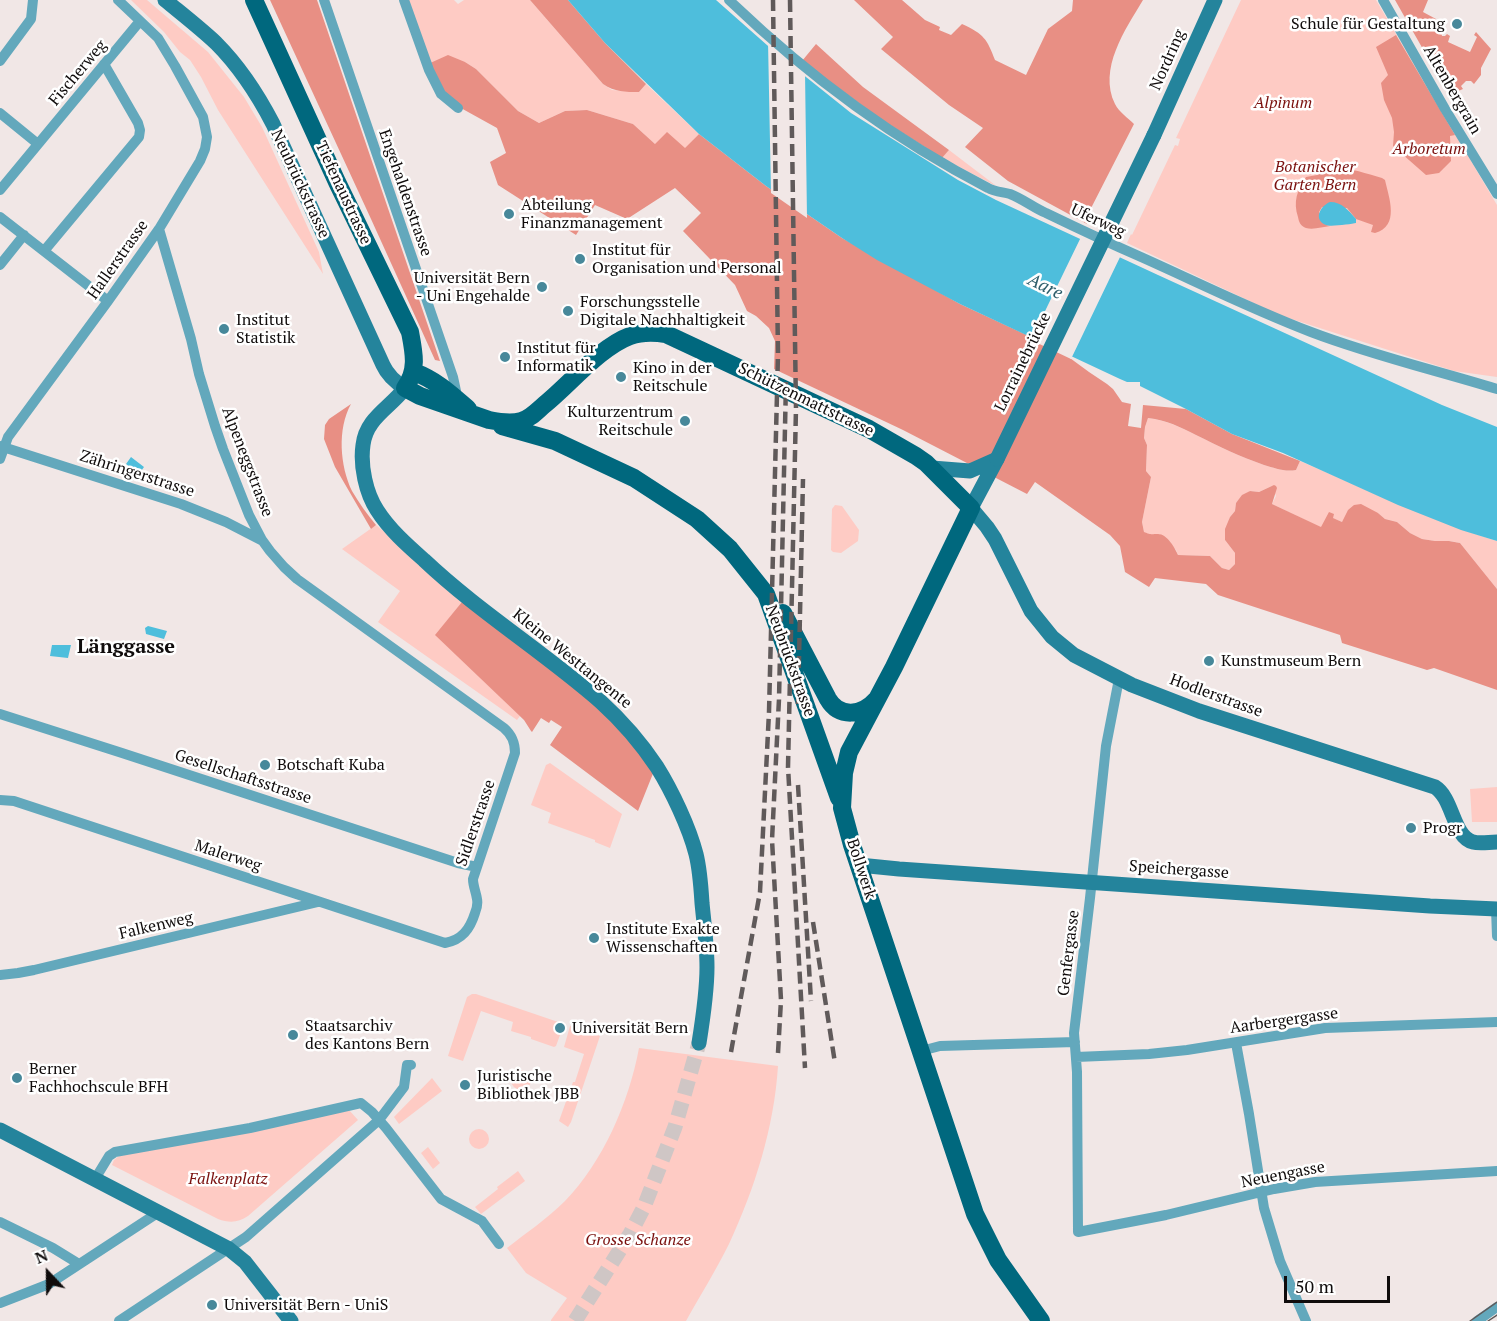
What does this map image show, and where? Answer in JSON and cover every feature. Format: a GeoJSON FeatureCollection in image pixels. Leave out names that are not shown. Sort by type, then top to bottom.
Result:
{"type":"FeatureCollection","features":[{"type":"Feature","properties":{"kind":"main road","name":"Neubrückstrasse"},"geometry":{"type":"LineString","coordinates":[[165,0],[217,44],[256,93],[273,124],[383,365],[397,384],[409,380]]}},
{"type":"Feature","properties":{"kind":"main road","name":"Tiefenaustrasse"},"geometry":{"type":"LineString","coordinates":[[254,0],[337,182],[410,332],[413,352],[409,380]]}},
{"type":"Feature","properties":{"kind":"main road","name":"Nordring"},"geometry":{"type":"LineString","coordinates":[[1154,135],[1215,0]]}},
{"type":"Feature","properties":{"kind":"main road","name":"Lorrainebrücke"},"geometry":{"type":"LineString","coordinates":[[971,508],[983,472],[997,459],[1154,135]]}},
{"type":"Feature","properties":{"kind":"main road","name":"Schützenmattstrasse"},"geometry":{"type":"LineString","coordinates":[[409,380],[420,396],[451,401],[481,417],[499,422],[522,421],[538,410],[614,344],[637,334],[662,334],[680,340],[869,429],[932,468],[971,508]]}},
{"type":"Feature","properties":{"kind":"main road","name":"Kleine Westtangente"},"geometry":{"type":"LineString","coordinates":[[409,380],[399,397],[377,416],[365,433],[363,468],[376,509],[399,536],[451,584],[614,714],[640,743],[656,766],[679,808],[696,854],[701,880],[707,966],[699,1043]]}},
{"type":"Feature","properties":{"kind":"main road"},"geometry":{"type":"LineString","coordinates":[[538,410],[546,435],[555,441]]}},
{"type":"Feature","properties":{"kind":"main road","name":"Neubrückstrasse"},"geometry":{"type":"LineString","coordinates":[[481,417],[555,441],[634,478],[697,519],[730,549],[766,594],[842,808]]}},
{"type":"Feature","properties":{"kind":"main road"},"geometry":{"type":"LineString","coordinates":[[932,468],[983,472]]}},
{"type":"Feature","properties":{"kind":"main road","name":"Hodlerstrasse"},"geometry":{"type":"LineString","coordinates":[[971,508],[995,540],[1031,611],[1052,637],[1074,655],[1132,685],[1210,715],[1435,787],[1443,794],[1461,831],[1468,840],[1478,843],[1497,842]]}},
{"type":"Feature","properties":{"kind":"main road","name":"Bollwerk"},"geometry":{"type":"LineString","coordinates":[[971,508],[847,758],[842,808],[859,866],[975,1214],[1008,1276],[1041,1321]]}},
{"type":"Feature","properties":{"kind":"main road"},"geometry":{"type":"LineString","coordinates":[[766,594],[781,610],[833,707],[855,713],[869,707],[880,694]]}},
{"type":"Feature","properties":{"kind":"main road","name":"Speichergasse"},"geometry":{"type":"LineString","coordinates":[[859,866],[1497,909]]}},
{"type":"Feature","properties":{"kind":"main road"},"geometry":{"type":"LineString","coordinates":[[0,1130],[229,1249],[244,1262],[291,1321]]}},
{"type":"Feature","properties":{"kind":"street"},"geometry":{"type":"LineString","coordinates":[[0,61],[31,19],[33,0]]}},
{"type":"Feature","properties":{"kind":"street","name":"Hallerstrasse"},"geometry":{"type":"LineString","coordinates":[[0,459],[2,446],[8,436],[159,228],[205,150],[207,137],[204,117],[175,66],[158,38],[118,0]]}},
{"type":"Feature","properties":{"kind":"street","name":"Engehaldenstrasse"},"geometry":{"type":"LineString","coordinates":[[324,0],[454,381],[456,391],[451,401]]}},
{"type":"Feature","properties":{"kind":"street"},"geometry":{"type":"LineString","coordinates":[[404,0],[431,75],[441,94],[458,108]]}},
{"type":"Feature","properties":{"kind":"street","name":"Uferweg"},"geometry":{"type":"LineString","coordinates":[[729,0],[814,76],[877,122],[992,190],[1010,194],[1085,232],[1302,329],[1497,389]]}},
{"type":"Feature","properties":{"kind":"street","name":"Altenbergrain"},"geometry":{"type":"LineString","coordinates":[[1383,0],[1446,109],[1494,185],[1497,194]]}},
{"type":"Feature","properties":{"kind":"street","name":"Fischerweg"},"geometry":{"type":"LineString","coordinates":[[0,190],[140,21]]}},
{"type":"Feature","properties":{"kind":"street"},"geometry":{"type":"LineString","coordinates":[[44,251],[140,137],[138,123],[104,64]]}},
{"type":"Feature","properties":{"kind":"street"},"geometry":{"type":"LineString","coordinates":[[0,113],[38,144]]}},
{"type":"Feature","properties":{"kind":"street"},"geometry":{"type":"LineString","coordinates":[[0,217],[108,301]]}},
{"type":"Feature","properties":{"kind":"street","name":"Alpeneggstrasse"},"geometry":{"type":"LineString","coordinates":[[159,228],[199,374],[223,449],[249,515],[262,540],[276,559],[297,579],[510,734]]}},
{"type":"Feature","properties":{"kind":"street"},"geometry":{"type":"LineString","coordinates":[[0,265],[24,236]]}},
{"type":"Feature","properties":{"kind":"street","name":"Zähringerstrasse"},"geometry":{"type":"LineString","coordinates":[[2,446],[182,504],[262,540]]}},
{"type":"Feature","properties":{"kind":"street","name":"Genfergasse"},"geometry":{"type":"LineString","coordinates":[[1078,1232],[1074,1033],[1106,746],[1119,679]]}},
{"type":"Feature","properties":{"kind":"street","name":"Gesellschaftsstrasse"},"geometry":{"type":"LineString","coordinates":[[0,714],[446,859],[477,867]]}},
{"type":"Feature","properties":{"kind":"street","name":"Sidlerstrasse"},"geometry":{"type":"LineString","coordinates":[[445,943],[461,937],[472,923],[478,902],[472,884],[515,753],[510,734]]}},
{"type":"Feature","properties":{"kind":"street","name":"Malerweg"},"geometry":{"type":"LineString","coordinates":[[0,800],[14,801],[445,943]]}},
{"type":"Feature","properties":{"kind":"street","name":"Falkenweg"},"geometry":{"type":"LineString","coordinates":[[0,975],[18,974],[318,902]]}},
{"type":"Feature","properties":{"kind":"street"},"geometry":{"type":"LineString","coordinates":[[1497,909],[1497,936]]}},
{"type":"Feature","properties":{"kind":"street","name":"Aarbergergasse"},"geometry":{"type":"LineString","coordinates":[[1076,1057],[1187,1050],[1325,1028],[1497,1022]]}},
{"type":"Feature","properties":{"kind":"street"},"geometry":{"type":"LineString","coordinates":[[921,1052],[940,1046],[1074,1042]]}},
{"type":"Feature","properties":{"kind":"street"},"geometry":{"type":"LineString","coordinates":[[1236,1043],[1261,1193],[1280,1261],[1306,1321]]}},
{"type":"Feature","properties":{"kind":"street"},"geometry":{"type":"LineString","coordinates":[[119,1321],[252,1232],[379,1120],[404,1087],[407,1065],[411,1065]]}},
{"type":"Feature","properties":{"kind":"street"},"geometry":{"type":"LineString","coordinates":[[95,1179],[109,1156],[116,1151],[250,1128],[359,1103],[363,1104],[379,1120],[441,1199],[482,1221],[499,1244]]}},
{"type":"Feature","properties":{"kind":"street","name":"Neuengasse"},"geometry":{"type":"LineString","coordinates":[[1078,1232],[1315,1182],[1497,1171]]}},
{"type":"Feature","properties":{"kind":"street"},"geometry":{"type":"LineString","coordinates":[[0,1303],[45,1286],[159,1212]]}},
{"type":"Feature","properties":{"kind":"street"},"geometry":{"type":"LineString","coordinates":[[0,1221],[79,1264]]}},
{"type":"Feature","properties":{"kind":"street"},"geometry":{"type":"LineString","coordinates":[[1477,1321],[1497,1307]]}},
{"type":"Feature","properties":{"kind":"green space"},"geometry":{"type":"Polygon","coordinates":[[[131,0],[147,0],[208,52],[244,97],[262,127],[319,252],[323,274],[218,110],[190,60],[131,0]]]}},
{"type":"Feature","properties":{"kind":"green space"},"geometry":{"type":"Polygon","coordinates":[[[270,0],[317,0],[440,361],[435,360],[270,0]]]}},
{"type":"Feature","properties":{"kind":"green space"},"geometry":{"type":"Polygon","coordinates":[[[404,0],[454,0],[458,4],[464,0],[530,0],[603,84],[612,90],[639,92],[646,84],[699,134],[685,149],[655,144],[633,124],[587,110],[565,111],[539,123],[518,111],[476,69],[465,62],[428,64],[404,0]]]}},
{"type":"Feature","properties":{"kind":"green space"},"geometry":{"type":"Polygon","coordinates":[[[530,0],[568,0],[605,43],[646,84],[639,92],[620,91],[603,84],[530,0]]]}},
{"type":"Feature","properties":{"kind":"green space"},"geometry":{"type":"Polygon","coordinates":[[[854,0],[902,0],[925,20],[940,27],[939,30],[951,35],[962,24],[984,38],[995,60],[1026,75],[1048,29],[1072,11],[1073,0],[1143,0],[1116,50],[1110,77],[1115,104],[1134,124],[1087,216],[1090,218],[1087,224],[1008,181],[965,147],[983,128],[949,105],[881,49],[893,37],[854,0]]]}},
{"type":"Feature","properties":{"kind":"green space","name":"Botanischer Garten Bern"},"geometry":{"type":"Polygon","coordinates":[[[1241,0],[1376,0],[1497,205],[1497,377],[1454,371],[1279,315],[1127,243],[1175,145],[1178,146],[1180,139],[1176,138],[1241,0]]]}},
{"type":"Feature","properties":{"kind":"green space"},"geometry":{"type":"Polygon","coordinates":[[[1395,0],[1428,0],[1423,12],[1436,19],[1433,27],[1441,31],[1442,36],[1447,34],[1450,36],[1448,42],[1470,52],[1477,37],[1474,35],[1476,32],[1491,49],[1481,68],[1481,75],[1474,84],[1466,81],[1461,86],[1463,89],[1449,95],[1395,0]]]}},
{"type":"Feature","properties":{"kind":"green space","name":"Arboretum"},"geometry":{"type":"Polygon","coordinates":[[[1396,35],[1455,135],[1450,136],[1451,161],[1439,173],[1426,175],[1393,146],[1392,118],[1384,100],[1381,83],[1388,75],[1376,47],[1396,35]]]}},
{"type":"Feature","properties":{"kind":"green space"},"geometry":{"type":"Polygon","coordinates":[[[816,44],[863,87],[949,150],[942,158],[879,118],[802,61],[816,44]]]}},
{"type":"Feature","properties":{"kind":"green space"},"geometry":{"type":"Polygon","coordinates":[[[448,55],[476,69],[518,111],[539,123],[565,111],[587,110],[633,124],[655,144],[667,132],[685,148],[699,134],[766,186],[842,238],[960,304],[1059,350],[1107,384],[1122,402],[1131,404],[1128,426],[1141,428],[1143,405],[1186,409],[1232,434],[1300,461],[1296,470],[1264,465],[1173,424],[1148,418],[1144,438],[1147,445],[1146,471],[1151,477],[1142,522],[1144,532],[1164,536],[1173,545],[1178,555],[1210,556],[1222,568],[1229,570],[1235,564],[1235,553],[1225,540],[1225,529],[1235,511],[1236,503],[1242,495],[1250,491],[1259,492],[1274,485],[1277,488],[1272,504],[1321,527],[1329,512],[1334,514],[1333,518],[1342,522],[1348,510],[1354,505],[1361,504],[1385,519],[1397,522],[1422,539],[1460,543],[1497,589],[1497,690],[1434,668],[1427,670],[1342,643],[1340,635],[1218,595],[1206,584],[1155,578],[1149,587],[1125,572],[1120,546],[1110,535],[1035,482],[1027,494],[903,430],[774,369],[775,341],[769,328],[747,311],[735,285],[683,231],[701,213],[675,188],[627,219],[595,205],[576,235],[498,185],[490,162],[506,153],[497,128],[450,102],[428,64],[448,55]]]}},
{"type":"Feature","properties":{"kind":"green space"},"geometry":{"type":"Polygon","coordinates":[[[949,150],[995,185],[996,186],[942,158],[949,150]]]}},
{"type":"Feature","properties":{"kind":"green space"},"geometry":{"type":"Polygon","coordinates":[[[1331,168],[1344,168],[1385,180],[1391,211],[1388,224],[1383,229],[1375,233],[1371,232],[1373,225],[1356,219],[1347,208],[1322,207],[1319,212],[1326,225],[1330,226],[1309,229],[1300,224],[1296,206],[1300,187],[1306,177],[1317,175],[1331,168]]]}},
{"type":"Feature","properties":{"kind":"green space"},"geometry":{"type":"Polygon","coordinates":[[[351,404],[342,436],[343,459],[352,491],[376,525],[371,529],[335,467],[324,439],[325,425],[329,419],[351,404]]]}},
{"type":"Feature","properties":{"kind":"green space"},"geometry":{"type":"Polygon","coordinates":[[[1148,418],[1173,424],[1264,465],[1296,470],[1300,461],[1422,514],[1497,541],[1497,589],[1460,543],[1422,539],[1397,522],[1385,519],[1378,513],[1342,522],[1332,518],[1322,528],[1272,504],[1276,496],[1272,486],[1259,492],[1250,491],[1236,503],[1225,540],[1235,553],[1235,564],[1229,570],[1222,568],[1210,556],[1178,555],[1176,550],[1159,534],[1152,536],[1144,532],[1142,522],[1151,477],[1146,471],[1147,445],[1144,438],[1148,418]]]}},
{"type":"Feature","properties":{"kind":"green space"},"geometry":{"type":"Polygon","coordinates":[[[835,505],[842,506],[859,530],[858,541],[841,553],[831,550],[832,509],[835,505]]]}},
{"type":"Feature","properties":{"kind":"green space"},"geometry":{"type":"Polygon","coordinates":[[[376,525],[466,597],[436,635],[520,716],[517,720],[378,622],[400,591],[342,549],[376,525]]]}},
{"type":"Feature","properties":{"kind":"green space"},"geometry":{"type":"Polygon","coordinates":[[[466,597],[555,665],[656,766],[638,811],[550,745],[562,727],[551,720],[549,723],[541,718],[532,732],[524,720],[435,635],[466,597]]]}},
{"type":"Feature","properties":{"kind":"green space"},"geometry":{"type":"Polygon","coordinates":[[[550,763],[622,814],[610,848],[595,840],[548,823],[551,813],[531,805],[546,765],[550,763]]]}},
{"type":"Feature","properties":{"kind":"green space"},"geometry":{"type":"Polygon","coordinates":[[[1497,787],[1497,822],[1472,822],[1470,789],[1497,787]]]}},
{"type":"Feature","properties":{"kind":"green space"},"geometry":{"type":"Polygon","coordinates":[[[472,994],[564,1024],[556,1046],[511,1031],[513,1022],[481,1011],[463,1061],[448,1056],[467,997],[472,994]]]}},
{"type":"Feature","properties":{"kind":"green space"},"geometry":{"type":"Polygon","coordinates":[[[570,1026],[600,1036],[568,1127],[559,1121],[584,1054],[564,1047],[570,1026]]]}},
{"type":"Feature","properties":{"kind":"green space","name":"Grosse Schanze"},"geometry":{"type":"Polygon","coordinates":[[[639,1048],[778,1066],[768,1135],[755,1179],[729,1244],[686,1321],[551,1321],[567,1298],[526,1273],[507,1248],[558,1208],[591,1168],[621,1110],[629,1089],[639,1048]]]}},
{"type":"Feature","properties":{"kind":"green space"},"geometry":{"type":"Polygon","coordinates":[[[521,1070],[528,1073],[531,1080],[528,1087],[521,1090],[514,1087],[511,1080],[514,1073],[521,1070]]]}},
{"type":"Feature","properties":{"kind":"green space"},"geometry":{"type":"Polygon","coordinates":[[[432,1078],[442,1091],[399,1124],[394,1117],[432,1078]]]}},
{"type":"Feature","properties":{"kind":"green space","name":"Falkenplatz"},"geometry":{"type":"Polygon","coordinates":[[[349,1110],[358,1120],[248,1216],[237,1221],[218,1219],[112,1165],[119,1156],[349,1110]]]}},
{"type":"Feature","properties":{"kind":"green space"},"geometry":{"type":"Polygon","coordinates":[[[479,1129],[486,1132],[489,1139],[486,1146],[479,1149],[472,1146],[469,1139],[472,1132],[479,1129]]]}},
{"type":"Feature","properties":{"kind":"green space"},"geometry":{"type":"Polygon","coordinates":[[[428,1147],[440,1163],[433,1169],[421,1153],[428,1147]]]}},
{"type":"Feature","properties":{"kind":"green space"},"geometry":{"type":"Polygon","coordinates":[[[518,1171],[525,1181],[481,1214],[475,1207],[518,1171]]]}},
{"type":"Feature","properties":{"kind":"water","name":"Aare"},"geometry":{"type":"Polygon","coordinates":[[[568,0],[716,0],[776,53],[851,113],[958,180],[1158,275],[1442,405],[1497,427],[1497,541],[1461,530],[1398,505],[1283,453],[1232,434],[1140,386],[1140,382],[1127,382],[1120,379],[960,304],[877,260],[766,186],[699,134],[605,43],[568,0]]]}},
{"type":"Feature","properties":{"kind":"water"},"geometry":{"type":"Polygon","coordinates":[[[1330,202],[1344,207],[1356,219],[1356,223],[1332,226],[1322,223],[1319,213],[1330,202]]]}},
{"type":"Feature","properties":{"kind":"water"},"geometry":{"type":"Polygon","coordinates":[[[131,457],[144,467],[139,474],[126,464],[131,457]]]}},
{"type":"Feature","properties":{"kind":"water"},"geometry":{"type":"Polygon","coordinates":[[[148,626],[167,631],[164,639],[146,634],[145,628],[148,626]]]}},
{"type":"Feature","properties":{"kind":"water"},"geometry":{"type":"Polygon","coordinates":[[[52,645],[71,645],[68,658],[50,656],[52,645]]]}},
{"type":"Feature","properties":{"kind":"pier"},"geometry":{"type":"Polygon","coordinates":[[[768,41],[805,72],[807,218],[771,193],[768,41]]]}},
{"type":"Feature","properties":{"kind":"pier"},"geometry":{"type":"Polygon","coordinates":[[[1081,237],[1121,255],[1071,359],[1031,340],[1081,237]]]}},
{"type":"Feature","properties":{"kind":"tunnel"},"geometry":{"type":"LineString","coordinates":[[575,1321],[630,1234],[644,1207],[675,1127],[699,1043]]}},
{"type":"Feature","properties":{"kind":"tram line"},"geometry":{"type":"LineString","coordinates":[[1470,1321],[1497,1302]]}},
{"type":"Feature","properties":{"kind":"tram line"},"geometry":{"type":"LineString","coordinates":[[1488,1321],[1497,1315]]}},
{"type":"Feature","properties":{"kind":"railway"},"geometry":{"type":"LineString","coordinates":[[731,1052],[760,892],[769,712],[778,354],[773,0]]}},
{"type":"Feature","properties":{"kind":"railway"},"geometry":{"type":"LineString","coordinates":[[790,0],[796,408],[788,767],[805,1068]]}},
{"type":"Feature","properties":{"kind":"railway"},"geometry":{"type":"LineString","coordinates":[[778,1053],[781,1000],[772,840],[779,699],[786,382]]}},
{"type":"Feature","properties":{"kind":"railway"},"geometry":{"type":"LineString","coordinates":[[798,704],[803,479]]}},
{"type":"Feature","properties":{"kind":"railway"},"geometry":{"type":"LineString","coordinates":[[798,785],[811,1001]]}},
{"type":"Feature","properties":{"kind":"railway"},"geometry":{"type":"LineString","coordinates":[[813,922],[835,1063]]}},
{"type":"Feature","properties":{"kind":"place","name":"Schule für Gestaltung"},"geometry":{"type":"Point","coordinates":[1457,24]}},
{"type":"Feature","properties":{"kind":"place","name":"Abteilung Finanzmanagement"},"geometry":{"type":"Point","coordinates":[509,214]}},
{"type":"Feature","properties":{"kind":"place","name":"Institut für Organisation und Personal"},"geometry":{"type":"Point","coordinates":[580,259]}},
{"type":"Feature","properties":{"kind":"place","name":"Universität Bern - Uni Engehalde"},"geometry":{"type":"Point","coordinates":[542,287]}},
{"type":"Feature","properties":{"kind":"place","name":"Forschungsstelle Digitale Nachhaltigkeit"},"geometry":{"type":"Point","coordinates":[568,311]}},
{"type":"Feature","properties":{"kind":"place","name":"Institut Statistik"},"geometry":{"type":"Point","coordinates":[224,329]}},
{"type":"Feature","properties":{"kind":"place","name":"Institut für Informatik"},"geometry":{"type":"Point","coordinates":[505,357]}},
{"type":"Feature","properties":{"kind":"place","name":"Kino in der Reitschule"},"geometry":{"type":"Point","coordinates":[621,377]}},
{"type":"Feature","properties":{"kind":"place","name":"Kulturzentrum Reitschule"},"geometry":{"type":"Point","coordinates":[685,421]}},
{"type":"Feature","properties":{"kind":"place","name":"Kunstmuseum Bern"},"geometry":{"type":"Point","coordinates":[1209,661]}},
{"type":"Feature","properties":{"kind":"place","name":"Botschaft Kuba"},"geometry":{"type":"Point","coordinates":[265,765]}},
{"type":"Feature","properties":{"kind":"place","name":"Progr"},"geometry":{"type":"Point","coordinates":[1411,828]}},
{"type":"Feature","properties":{"kind":"place","name":"Institute Exakte Wissenschaften"},"geometry":{"type":"Point","coordinates":[594,938]}},
{"type":"Feature","properties":{"kind":"place","name":"Universität Bern"},"geometry":{"type":"Point","coordinates":[560,1028]}},
{"type":"Feature","properties":{"kind":"place","name":"Staatsarchiv des Kantons Bern"},"geometry":{"type":"Point","coordinates":[293,1035]}},
{"type":"Feature","properties":{"kind":"place","name":"Berner Fachhochscule BFH"},"geometry":{"type":"Point","coordinates":[17,1078]}},
{"type":"Feature","properties":{"kind":"place","name":"Juristische Bibliothek JBB"},"geometry":{"type":"Point","coordinates":[465,1085]}},
{"type":"Feature","properties":{"kind":"place","name":"Universität Bern - UniS"},"geometry":{"type":"Point","coordinates":[212,1305]}},
{"type":"Feature","properties":{"kind":"district","name":"Länggasse"},"geometry":{"type":"Point","coordinates":[126,647]}},
{"type":"Feature","properties":{"kind":"park label","name":"Alpinum"},"geometry":{"type":"Point","coordinates":[1283,103]}}]}
